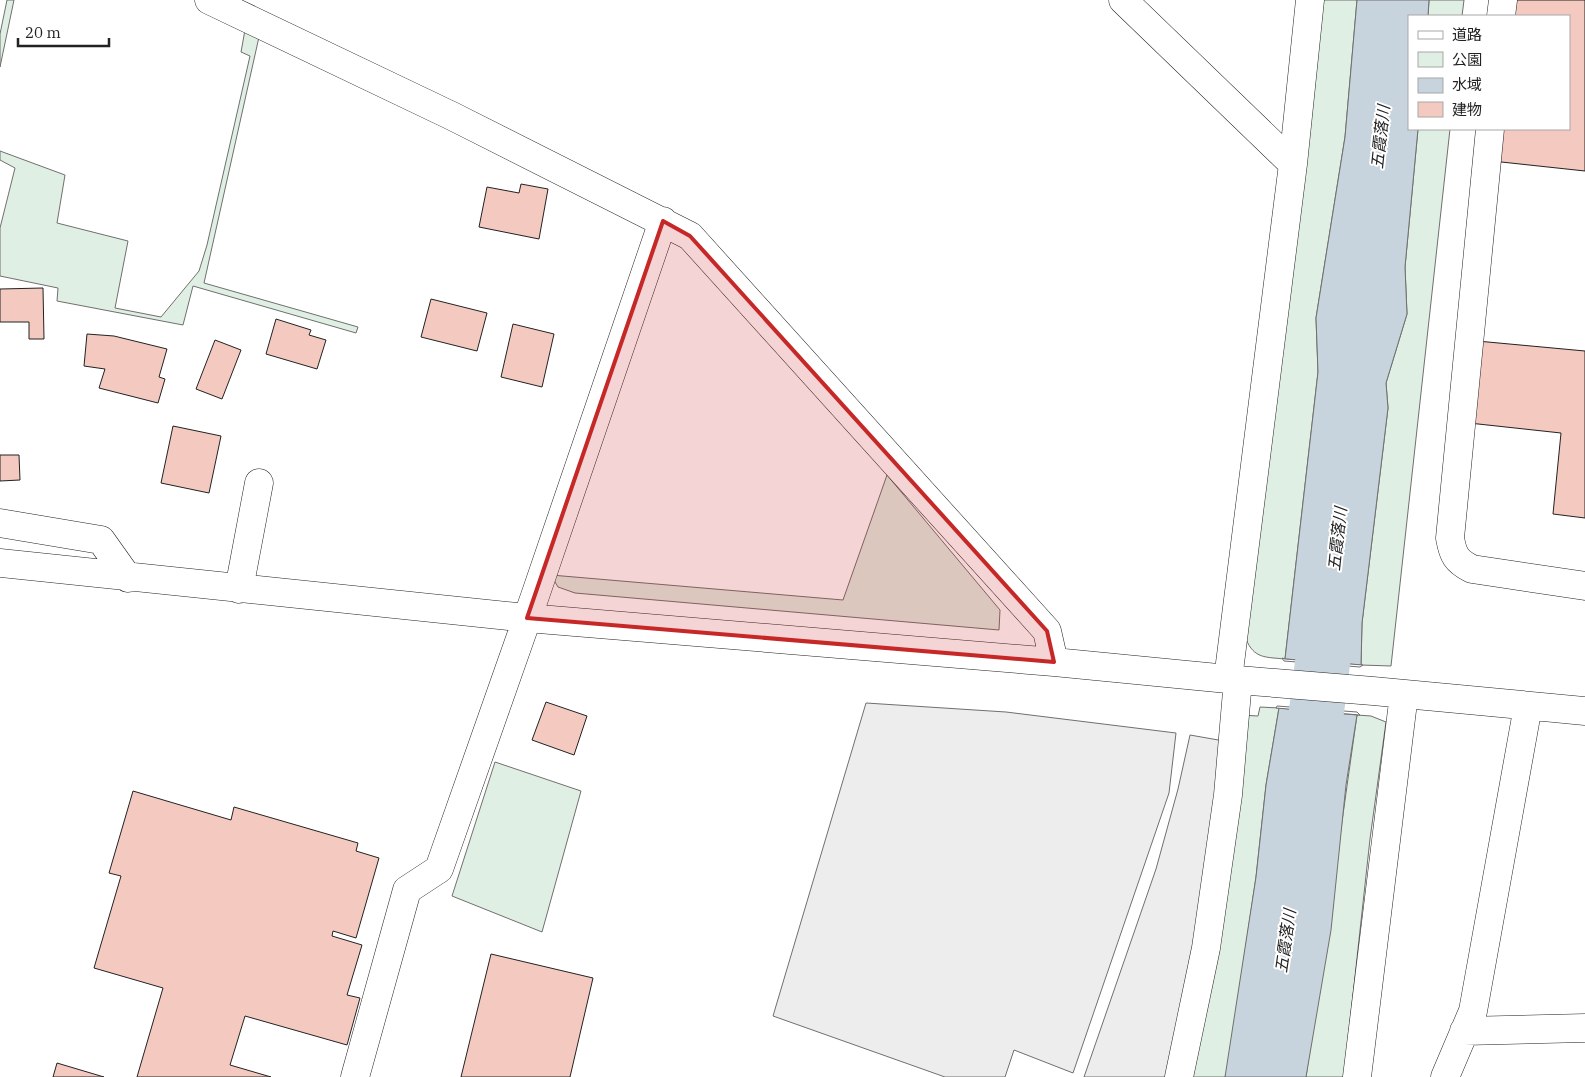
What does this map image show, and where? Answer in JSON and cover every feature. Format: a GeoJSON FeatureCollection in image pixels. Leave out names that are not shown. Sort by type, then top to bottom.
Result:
{"type":"FeatureCollection","features":[{"type":"Feature","properties":{"kind":"street"},"geometry":{"type":"LineString","coordinates":[[209,0],[452,116],[690,236],[1047,631],[1054,662]]}},
{"type":"Feature","properties":{"kind":"street"},"geometry":{"type":"LineString","coordinates":[[1123,0],[1292,164]]}},
{"type":"Feature","properties":{"kind":"street"},"geometry":{"type":"LineString","coordinates":[[1179,1077],[1206,948],[1243,681],[1292,164],[1310,0]]}},
{"type":"Feature","properties":{"kind":"street"},"geometry":{"type":"LineString","coordinates":[[1501,15],[1503,0]]}},
{"type":"Feature","properties":{"kind":"street"},"geometry":{"type":"LineString","coordinates":[[1490,130],[1450,538],[1452,552],[1461,563],[1472,569],[1585,586]]}},
{"type":"Feature","properties":{"kind":"street"},"geometry":{"type":"LineString","coordinates":[[355,1077],[407,890],[439,869],[663,221]]}},
{"type":"Feature","properties":{"kind":"street"},"geometry":{"type":"LineString","coordinates":[[239,589],[259,483]]}},
{"type":"Feature","properties":{"kind":"street"},"geometry":{"type":"LineString","coordinates":[[0,523],[101,540],[128,578]]}},
{"type":"Feature","properties":{"kind":"street"},"geometry":{"type":"LineString","coordinates":[[0,564],[527,618],[1054,662],[1243,681],[1585,711]]}},
{"type":"Feature","properties":{"kind":"street"},"geometry":{"type":"LineString","coordinates":[[1356,1077],[1404,694]]}},
{"type":"Feature","properties":{"kind":"street"},"geometry":{"type":"LineString","coordinates":[[1445,1077],[1473,1011],[1528,706]]}},
{"type":"Feature","properties":{"kind":"street"},"geometry":{"type":"LineString","coordinates":[[1464,1031],[1585,1028]]}},
{"type":"Feature","properties":{"kind":"highlighted area"},"geometry":{"type":"Polygon","coordinates":[[[663,221],[690,236],[1047,631],[1054,662],[527,618],[663,221]]]}},
{"type":"Feature","properties":{"kind":"green space"},"geometry":{"type":"Polygon","coordinates":[[[7,0],[14,0],[0,67],[0,34],[7,0]]]}},
{"type":"Feature","properties":{"kind":"green space"},"geometry":{"type":"Polygon","coordinates":[[[1318,0],[1357,0],[1345,137],[1316,318],[1318,372],[1285,659],[1257,654],[1249,646],[1246,639],[1318,0]]]}},
{"type":"Feature","properties":{"kind":"green space"},"geometry":{"type":"Polygon","coordinates":[[[1429,0],[1464,0],[1462,15],[1428,15],[1429,0]]]}},
{"type":"Feature","properties":{"kind":"green space"},"geometry":{"type":"Polygon","coordinates":[[[245,30],[259,37],[204,283],[358,327],[356,333],[193,286],[183,325],[57,301],[58,288],[0,276],[0,228],[15,168],[0,160],[0,151],[65,175],[57,223],[128,241],[115,308],[161,317],[199,271],[207,245],[250,56],[241,52],[245,30]]]}},
{"type":"Feature","properties":{"kind":"green space"},"geometry":{"type":"Polygon","coordinates":[[[1418,130],[1450,130],[1391,666],[1361,665],[1362,623],[1388,408],[1386,383],[1407,314],[1405,267],[1418,130]]]}},
{"type":"Feature","properties":{"kind":"green space"},"geometry":{"type":"Polygon","coordinates":[[[887,475],[1000,610],[999,630],[575,593],[558,587],[551,575],[843,600],[887,475]]]}},
{"type":"Feature","properties":{"kind":"green space"},"geometry":{"type":"Polygon","coordinates":[[[1260,707],[1279,708],[1266,785],[1256,877],[1228,1067],[1225,1077],[1184,1077],[1241,715],[1258,716],[1260,707]]]}},
{"type":"Feature","properties":{"kind":"green space"},"geometry":{"type":"Polygon","coordinates":[[[1357,715],[1371,716],[1386,722],[1370,839],[1344,1077],[1306,1077],[1357,715]]]}},
{"type":"Feature","properties":{"kind":"green space"},"geometry":{"type":"Polygon","coordinates":[[[495,762],[581,791],[542,932],[452,896],[495,762]]]}},
{"type":"Feature","properties":{"kind":"shaded area"},"geometry":{"type":"Polygon","coordinates":[[[866,703],[1006,712],[1176,733],[1169,793],[1073,1073],[1014,1050],[1005,1077],[945,1077],[773,1016],[866,703]]]}},
{"type":"Feature","properties":{"kind":"shaded area"},"geometry":{"type":"Polygon","coordinates":[[[1190,735],[1224,741],[1220,801],[1170,1077],[1084,1077],[1156,869],[1178,789],[1190,735]]]}},
{"type":"Feature","properties":{"kind":"water"},"geometry":{"type":"Polygon","coordinates":[[[1357,0],[1429,0],[1428,15],[1408,15],[1408,130],[1418,130],[1405,267],[1407,314],[1386,383],[1388,408],[1362,623],[1361,665],[1285,659],[1318,372],[1316,318],[1345,137],[1357,0]]]}},
{"type":"Feature","properties":{"kind":"water"},"geometry":{"type":"Polygon","coordinates":[[[1279,708],[1357,715],[1346,785],[1331,930],[1306,1077],[1225,1077],[1256,877],[1266,785],[1279,708]]]}},
{"type":"Feature","properties":{"kind":"pier"},"geometry":{"type":"Polygon","coordinates":[[[1282,658],[1363,665],[1360,667],[1284,661],[1282,658]]]}},
{"type":"Feature","properties":{"kind":"pier"},"geometry":{"type":"Polygon","coordinates":[[[1277,706],[1357,712],[1360,715],[1276,708],[1277,706]]]}},
{"type":"Feature","properties":{"kind":"building"},"geometry":{"type":"Polygon","coordinates":[[[1509,0],[1585,0],[1585,171],[1492,161],[1496,130],[1570,130],[1570,15],[1507,15],[1509,0]]]}},
{"type":"Feature","properties":{"kind":"building"},"geometry":{"type":"Polygon","coordinates":[[[521,184],[548,189],[539,239],[479,227],[487,187],[519,193],[521,184]]]}},
{"type":"Feature","properties":{"kind":"building"},"geometry":{"type":"Polygon","coordinates":[[[43,288],[44,339],[29,339],[29,322],[0,322],[0,289],[43,288]]]}},
{"type":"Feature","properties":{"kind":"building"},"geometry":{"type":"Polygon","coordinates":[[[431,299],[487,313],[477,351],[421,337],[431,299]]]}},
{"type":"Feature","properties":{"kind":"building"},"geometry":{"type":"Polygon","coordinates":[[[276,319],[311,330],[309,335],[326,340],[317,369],[266,354],[276,319]]]}},
{"type":"Feature","properties":{"kind":"building"},"geometry":{"type":"Polygon","coordinates":[[[513,324],[554,334],[542,387],[501,377],[513,324]]]}},
{"type":"Feature","properties":{"kind":"building"},"geometry":{"type":"Polygon","coordinates":[[[87,334],[114,336],[167,349],[159,377],[165,379],[158,403],[99,388],[105,369],[84,366],[87,334]]]}},
{"type":"Feature","properties":{"kind":"building"},"geometry":{"type":"Polygon","coordinates":[[[215,340],[241,350],[222,399],[196,389],[215,340]]]}},
{"type":"Feature","properties":{"kind":"building"},"geometry":{"type":"Polygon","coordinates":[[[1477,341],[1585,351],[1585,518],[1553,514],[1561,433],[1469,423],[1477,341]]]}},
{"type":"Feature","properties":{"kind":"building"},"geometry":{"type":"Polygon","coordinates":[[[173,426],[221,436],[209,493],[161,483],[173,426]]]}},
{"type":"Feature","properties":{"kind":"building"},"geometry":{"type":"Polygon","coordinates":[[[0,455],[19,455],[20,480],[0,481],[0,455]]]}},
{"type":"Feature","properties":{"kind":"building"},"geometry":{"type":"Polygon","coordinates":[[[546,702],[587,716],[574,755],[532,740],[546,702]]]}},
{"type":"Feature","properties":{"kind":"building"},"geometry":{"type":"Polygon","coordinates":[[[133,791],[231,820],[234,807],[358,843],[356,851],[379,858],[356,938],[333,931],[332,936],[362,945],[347,995],[360,998],[347,1045],[245,1016],[230,1065],[271,1077],[137,1077],[163,988],[94,968],[121,876],[109,873],[133,791]]]}},
{"type":"Feature","properties":{"kind":"building"},"geometry":{"type":"Polygon","coordinates":[[[491,954],[593,978],[570,1077],[461,1077],[491,954]]]}},
{"type":"Feature","properties":{"kind":"building"},"geometry":{"type":"Polygon","coordinates":[[[57,1063],[104,1077],[53,1077],[57,1063]]]}},
{"type":"Feature","properties":{"kind":"waterway","name":"五霞落川"},"geometry":{"type":"LineString","coordinates":[[1307,787],[1332,587]]}}]}
